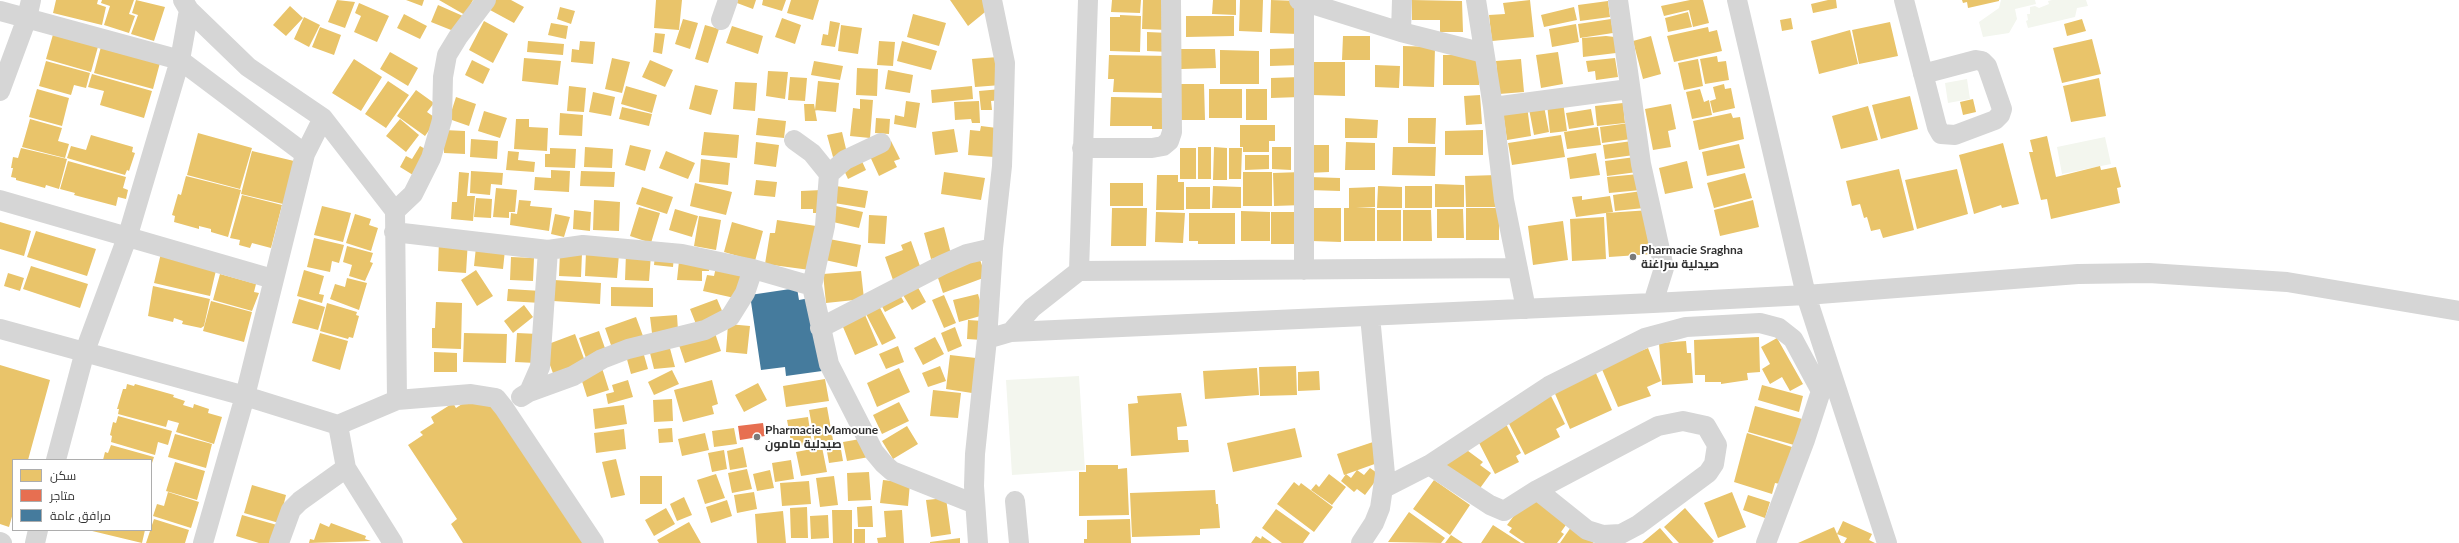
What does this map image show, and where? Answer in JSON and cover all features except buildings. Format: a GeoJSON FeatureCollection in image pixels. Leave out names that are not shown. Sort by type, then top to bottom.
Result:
{"type":"FeatureCollection","features":[{"type":"Feature","properties":{"kind":"street"},"geometry":{"type":"LineString","coordinates":[[395,211],[413,194],[431,158],[442,120],[443,77],[447,55],[458,37],[486,0]]}},
{"type":"Feature","properties":{"kind":"street"},"geometry":{"type":"LineString","coordinates":[[721,20],[728,0]]}},
{"type":"Feature","properties":{"kind":"street"},"geometry":{"type":"LineString","coordinates":[[978,543],[975,504],[975,454],[987,339],[993,248],[1002,166],[1005,63],[992,0]]}},
{"type":"Feature","properties":{"kind":"street"},"geometry":{"type":"LineString","coordinates":[[1079,272],[1088,0]]}},
{"type":"Feature","properties":{"kind":"street"},"geometry":{"type":"LineString","coordinates":[[1082,148],[1152,148],[1163,146],[1169,141],[1172,132],[1171,0]]}},
{"type":"Feature","properties":{"kind":"street"},"geometry":{"type":"LineString","coordinates":[[1304,270],[1302,0],[1400,32],[1484,53]]}},
{"type":"Feature","properties":{"kind":"street"},"geometry":{"type":"LineString","coordinates":[[1400,32],[1402,0]]}},
{"type":"Feature","properties":{"kind":"street"},"geometry":{"type":"LineString","coordinates":[[1476,0],[1493,107],[1504,200],[1526,309]]}},
{"type":"Feature","properties":{"kind":"street"},"geometry":{"type":"LineString","coordinates":[[1618,0],[1629,89],[1641,164],[1664,268],[1653,303]]}},
{"type":"Feature","properties":{"kind":"street"},"geometry":{"type":"LineString","coordinates":[[1737,0],[1806,295],[1887,543]]}},
{"type":"Feature","properties":{"kind":"street"},"geometry":{"type":"LineString","coordinates":[[1904,0],[1923,74]]}},
{"type":"Feature","properties":{"kind":"street"},"geometry":{"type":"LineString","coordinates":[[56,459],[85,351],[128,235],[180,60],[186,5]]}},
{"type":"Feature","properties":{"kind":"street"},"geometry":{"type":"LineString","coordinates":[[186,5],[248,67],[323,118],[395,211],[394,232],[397,400]]}},
{"type":"Feature","properties":{"kind":"street"},"geometry":{"type":"LineString","coordinates":[[0,91],[29,9]]}},
{"type":"Feature","properties":{"kind":"street"},"geometry":{"type":"LineString","coordinates":[[0,11],[29,9],[180,60],[304,154]]}},
{"type":"Feature","properties":{"kind":"street"},"geometry":{"type":"LineString","coordinates":[[1493,107],[1629,89]]}},
{"type":"Feature","properties":{"kind":"street"},"geometry":{"type":"LineString","coordinates":[[203,543],[245,396],[304,154],[323,118]]}},
{"type":"Feature","properties":{"kind":"street"},"geometry":{"type":"LineString","coordinates":[[794,140],[812,153],[829,174],[825,226],[812,286],[829,364],[874,452],[884,464],[892,471],[975,504]]}},
{"type":"Feature","properties":{"kind":"street"},"geometry":{"type":"LineString","coordinates":[[829,174],[846,160],[881,143]]}},
{"type":"Feature","properties":{"kind":"street"},"geometry":{"type":"LineString","coordinates":[[0,200],[128,235],[273,279]]}},
{"type":"Feature","properties":{"kind":"street"},"geometry":{"type":"LineString","coordinates":[[394,232],[548,250],[583,245],[668,252],[753,269],[812,286]]}},
{"type":"Feature","properties":{"kind":"street"},"geometry":{"type":"LineString","coordinates":[[820,328],[942,264],[967,254],[993,248]]}},
{"type":"Feature","properties":{"kind":"street"},"geometry":{"type":"LineString","coordinates":[[529,392],[540,367],[548,250]]}},
{"type":"Feature","properties":{"kind":"street"},"geometry":{"type":"LineString","coordinates":[[1011,332],[1032,308],[1079,272],[1518,268]]}},
{"type":"Feature","properties":{"kind":"street"},"geometry":{"type":"LineString","coordinates":[[504,408],[529,392],[573,376],[602,359],[628,349],[705,330],[730,317],[745,293],[753,269]]}},
{"type":"Feature","properties":{"kind":"street"},"geometry":{"type":"LineString","coordinates":[[987,339],[1011,332],[1806,295],[2078,274],[2149,273],[2286,282],[2459,311]]}},
{"type":"Feature","properties":{"kind":"street"},"geometry":{"type":"LineString","coordinates":[[1361,543],[1374,523],[1384,488],[1370,316]]}},
{"type":"Feature","properties":{"kind":"street"},"geometry":{"type":"LineString","coordinates":[[1384,488],[1429,465],[1549,386],[1646,338],[1686,327],[1750,322],[1770,325],[1793,339],[1820,391],[1805,440],[1766,543]]}},
{"type":"Feature","properties":{"kind":"street"},"geometry":{"type":"LineString","coordinates":[[0,330],[85,351],[245,396],[338,425],[397,400],[484,395],[496,398],[594,543]]}},
{"type":"Feature","properties":{"kind":"street"},"geometry":{"type":"LineString","coordinates":[[1429,465],[1490,505],[1504,511],[1537,490],[1658,426],[1670,422],[1694,422],[1706,426],[1717,444],[1714,464],[1708,473],[1638,525],[1621,534],[1603,535],[1587,530],[1537,490]]}},
{"type":"Feature","properties":{"kind":"street"},"geometry":{"type":"LineString","coordinates":[[338,425],[346,468],[393,543]]}},
{"type":"Feature","properties":{"kind":"street"},"geometry":{"type":"LineString","coordinates":[[279,543],[291,510],[300,501],[346,468]]}},
{"type":"Feature","properties":{"kind":"street"},"geometry":{"type":"LineString","coordinates":[[1015,501],[1019,543]]}},
{"type":"Feature","properties":{"kind":"street"},"geometry":{"type":"LineString","coordinates":[[35,543],[38,531]]}},
{"type":"Feature","properties":{"kind":"shaded area"},"geometry":{"type":"Polygon","coordinates":[[[2001,0],[2035,0],[2036,4],[2015,9],[2017,19],[2009,33],[1983,37],[1979,22],[1999,8],[2001,0]]]}},
{"type":"Feature","properties":{"kind":"shaded area"},"geometry":{"type":"Polygon","coordinates":[[[2086,0],[2088,6],[2077,8],[2075,17],[2028,28],[2026,21],[2028,20],[2027,14],[2030,14],[2030,7],[2035,6],[2039,8],[2049,4],[2048,1],[2086,0]]]}},
{"type":"Feature","properties":{"kind":"shaded area"},"geometry":{"type":"Polygon","coordinates":[[[1967,79],[1970,99],[1948,103],[1945,83],[1967,79]]]}},
{"type":"Feature","properties":{"kind":"shaded area"},"geometry":{"type":"Polygon","coordinates":[[[2105,137],[2111,164],[2062,174],[2057,147],[2105,137]]]}},
{"type":"Feature","properties":{"kind":"shaded area"},"geometry":{"type":"Polygon","coordinates":[[[1079,376],[1085,470],[1012,475],[1006,380],[1079,376]]]}},
{"type":"Feature","properties":{"kind":"place","name":"Pharmacie Sraghna صيدلية سراغنة"},"geometry":{"type":"Point","coordinates":[1633,257]}},
{"type":"Feature","properties":{"kind":"place","name":"Pharmacie Mamoune صيدلية مامون"},"geometry":{"type":"Point","coordinates":[757,437]}}]}
